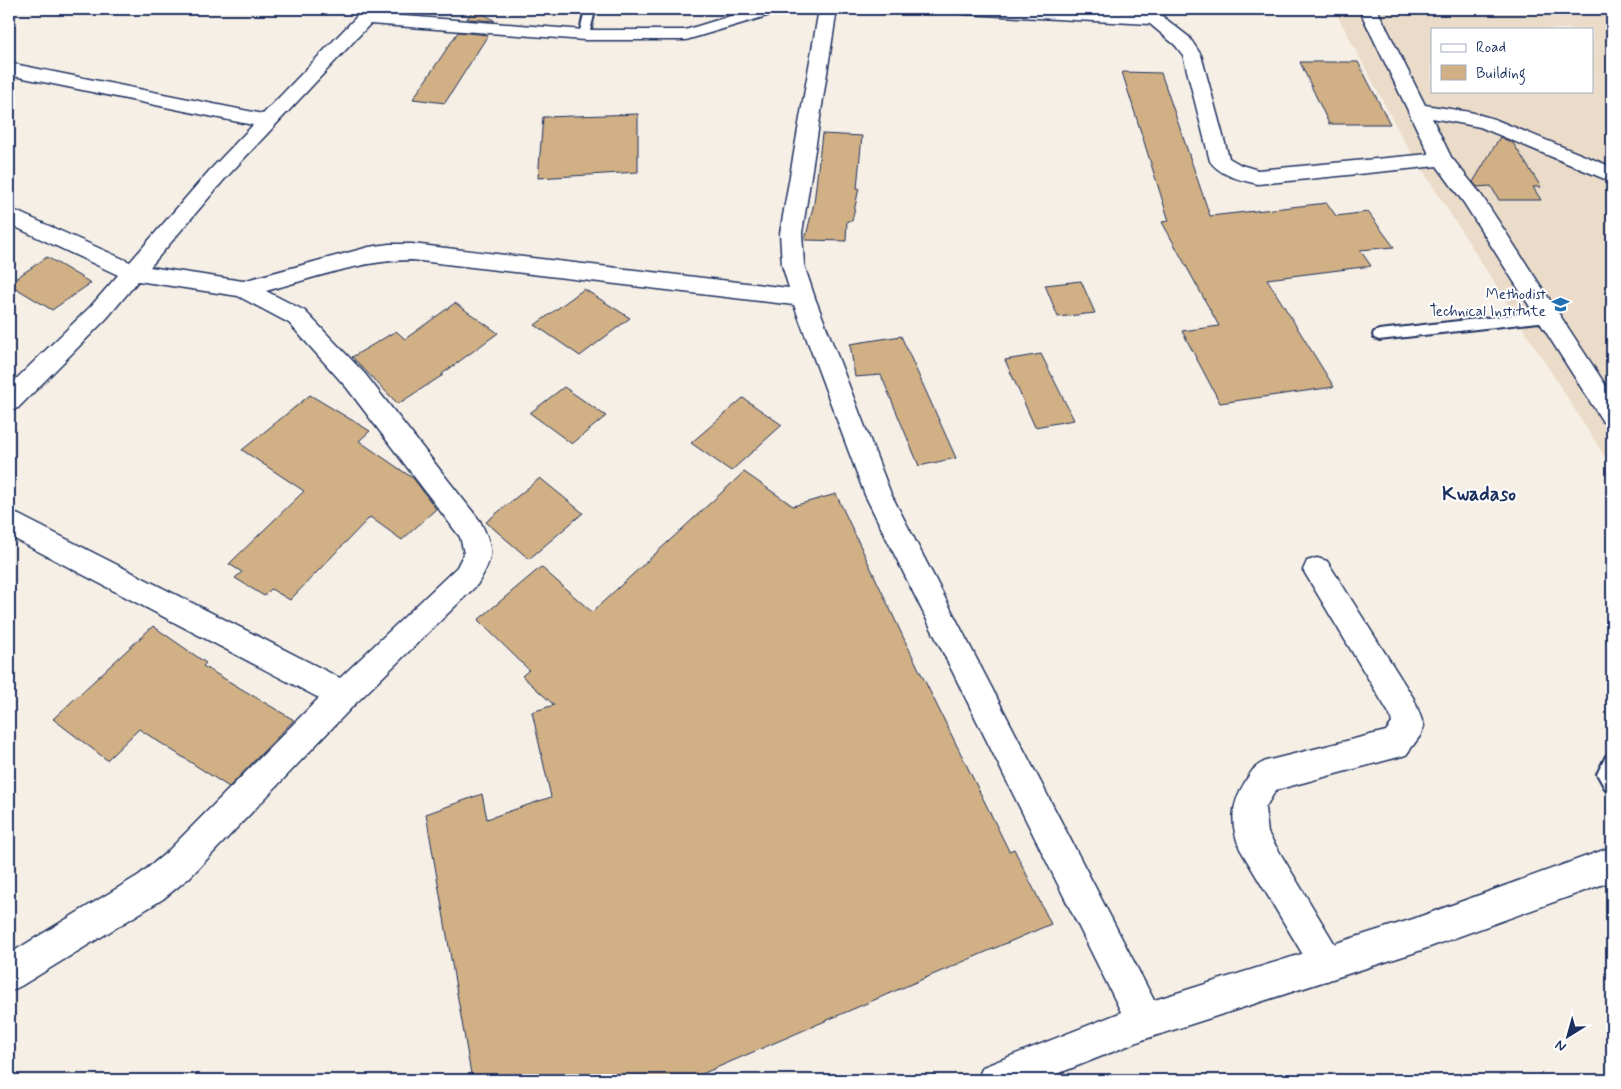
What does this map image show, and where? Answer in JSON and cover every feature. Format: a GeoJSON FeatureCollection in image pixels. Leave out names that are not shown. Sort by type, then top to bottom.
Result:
{"type":"FeatureCollection","features":[{"type":"Feature","properties":{"kind":"street"},"geometry":{"type":"LineString","coordinates":[[9,401],[100,312],[216,176],[369,14],[584,35],[686,34],[772,9]]}},
{"type":"Feature","properties":{"kind":"street"},"geometry":{"type":"LineString","coordinates":[[828,9],[791,233],[793,265],[803,298],[878,495],[1145,1021]]}},
{"type":"Feature","properties":{"kind":"street"},"geometry":{"type":"LineString","coordinates":[[966,9],[1147,14],[1182,41],[1192,55],[1220,161],[1229,169],[1258,177],[1442,159]]}},
{"type":"Feature","properties":{"kind":"street"},"geometry":{"type":"LineString","coordinates":[[1368,9],[1442,159],[1472,198],[1612,415]]}},
{"type":"Feature","properties":{"kind":"street"},"geometry":{"type":"LineString","coordinates":[[9,69],[266,121]]}},
{"type":"Feature","properties":{"kind":"street"},"geometry":{"type":"LineString","coordinates":[[1418,110],[1470,118],[1487,123],[1612,175]]}},
{"type":"Feature","properties":{"kind":"street"},"geometry":{"type":"LineString","coordinates":[[9,216],[134,273],[243,289],[297,317],[350,374],[470,529],[478,546],[476,561],[467,576],[343,695],[178,865],[151,887],[9,974]]}},
{"type":"Feature","properties":{"kind":"street"},"geometry":{"type":"LineString","coordinates":[[243,289],[369,255],[389,252],[412,252],[803,298]]}},
{"type":"Feature","properties":{"kind":"street"},"geometry":{"type":"LineString","coordinates":[[9,522],[343,695]]}},
{"type":"Feature","properties":{"kind":"street"},"geometry":{"type":"LineString","coordinates":[[1317,570],[1403,709],[1410,726],[1395,744],[1266,777],[1249,806],[1252,837],[1328,963]]}},
{"type":"Feature","properties":{"kind":"street"},"geometry":{"type":"LineString","coordinates":[[996,1080],[1145,1021],[1413,936],[1612,864]]}},
{"type":"Feature","properties":{"kind":"lane"},"geometry":{"type":"LineString","coordinates":[[584,35],[589,14],[594,9]]}},
{"type":"Feature","properties":{"kind":"lane"},"geometry":{"type":"LineString","coordinates":[[1379,335],[1548,316]]}},
{"type":"Feature","properties":{"kind":"lane"},"geometry":{"type":"LineString","coordinates":[[1612,762],[1606,774],[1612,784]]}},
{"type":"Feature","properties":{"kind":"shaded area","name":"Methodist Technical Institute"},"geometry":{"type":"Polygon","coordinates":[[[1334,9],[1612,9],[1612,468],[1404,141],[1334,9]]]}},
{"type":"Feature","properties":{"kind":"building"},"geometry":{"type":"Polygon","coordinates":[[[473,9],[476,9],[495,21],[467,19],[473,9]]]}},
{"type":"Feature","properties":{"kind":"building"},"geometry":{"type":"Polygon","coordinates":[[[458,32],[488,35],[445,103],[413,99],[458,32]]]}},
{"type":"Feature","properties":{"kind":"building"},"geometry":{"type":"Polygon","coordinates":[[[1300,62],[1358,62],[1390,124],[1329,124],[1300,62]]]}},
{"type":"Feature","properties":{"kind":"building"},"geometry":{"type":"Polygon","coordinates":[[[1122,72],[1161,73],[1210,216],[1327,203],[1336,216],[1368,212],[1394,247],[1360,250],[1371,266],[1267,279],[1334,387],[1220,403],[1182,331],[1219,326],[1162,222],[1169,221],[1122,72]]]}},
{"type":"Feature","properties":{"kind":"building"},"geometry":{"type":"Polygon","coordinates":[[[638,114],[638,172],[538,178],[543,117],[638,114]]]}},
{"type":"Feature","properties":{"kind":"building"},"geometry":{"type":"Polygon","coordinates":[[[822,134],[862,136],[857,188],[859,188],[852,221],[847,221],[846,241],[805,240],[814,203],[822,134]]]}},
{"type":"Feature","properties":{"kind":"building"},"geometry":{"type":"Polygon","coordinates":[[[1500,137],[1513,143],[1541,187],[1533,187],[1541,200],[1499,200],[1491,186],[1477,187],[1473,182],[1500,137]]]}},
{"type":"Feature","properties":{"kind":"building"},"geometry":{"type":"Polygon","coordinates":[[[47,257],[91,283],[52,310],[9,284],[47,257]]]}},
{"type":"Feature","properties":{"kind":"building"},"geometry":{"type":"Polygon","coordinates":[[[1081,281],[1095,313],[1058,317],[1045,285],[1081,281]]]}},
{"type":"Feature","properties":{"kind":"building"},"geometry":{"type":"Polygon","coordinates":[[[584,289],[630,318],[580,356],[535,325],[584,289]]]}},
{"type":"Feature","properties":{"kind":"building"},"geometry":{"type":"Polygon","coordinates":[[[455,303],[498,333],[443,375],[398,404],[352,357],[396,331],[405,339],[455,303]]]}},
{"type":"Feature","properties":{"kind":"building"},"geometry":{"type":"Polygon","coordinates":[[[901,336],[956,458],[919,466],[881,375],[855,377],[850,344],[901,336]]]}},
{"type":"Feature","properties":{"kind":"building"},"geometry":{"type":"Polygon","coordinates":[[[1041,354],[1074,420],[1035,427],[1005,360],[1041,354]]]}},
{"type":"Feature","properties":{"kind":"building"},"geometry":{"type":"Polygon","coordinates":[[[564,387],[606,416],[572,444],[530,413],[564,387]]]}},
{"type":"Feature","properties":{"kind":"building"},"geometry":{"type":"Polygon","coordinates":[[[310,395],[370,431],[359,441],[414,479],[436,509],[402,540],[370,517],[290,600],[271,589],[264,596],[235,578],[242,572],[229,564],[304,491],[242,450],[310,395]]]}},
{"type":"Feature","properties":{"kind":"building"},"geometry":{"type":"Polygon","coordinates":[[[743,398],[782,425],[731,471],[691,443],[743,398]]]}},
{"type":"Feature","properties":{"kind":"building"},"geometry":{"type":"Polygon","coordinates":[[[744,472],[793,506],[836,494],[905,641],[1009,851],[1014,849],[1051,924],[688,1080],[472,1080],[426,814],[482,794],[487,819],[551,797],[532,712],[554,705],[522,676],[529,670],[478,620],[541,567],[592,612],[744,472]]]}},
{"type":"Feature","properties":{"kind":"building"},"geometry":{"type":"Polygon","coordinates":[[[540,478],[583,513],[529,559],[486,522],[540,478]]]}},
{"type":"Feature","properties":{"kind":"building"},"geometry":{"type":"Polygon","coordinates":[[[153,626],[206,663],[203,666],[294,720],[229,787],[139,729],[107,760],[53,719],[153,626]]]}},
{"type":"Feature","properties":{"kind":"place","name":"Methodist Technical Institute"},"geometry":{"type":"Point","coordinates":[1560,304]}},
{"type":"Feature","properties":{"kind":"district","name":"Kwadaso"},"geometry":{"type":"Point","coordinates":[1479,494]}}]}
